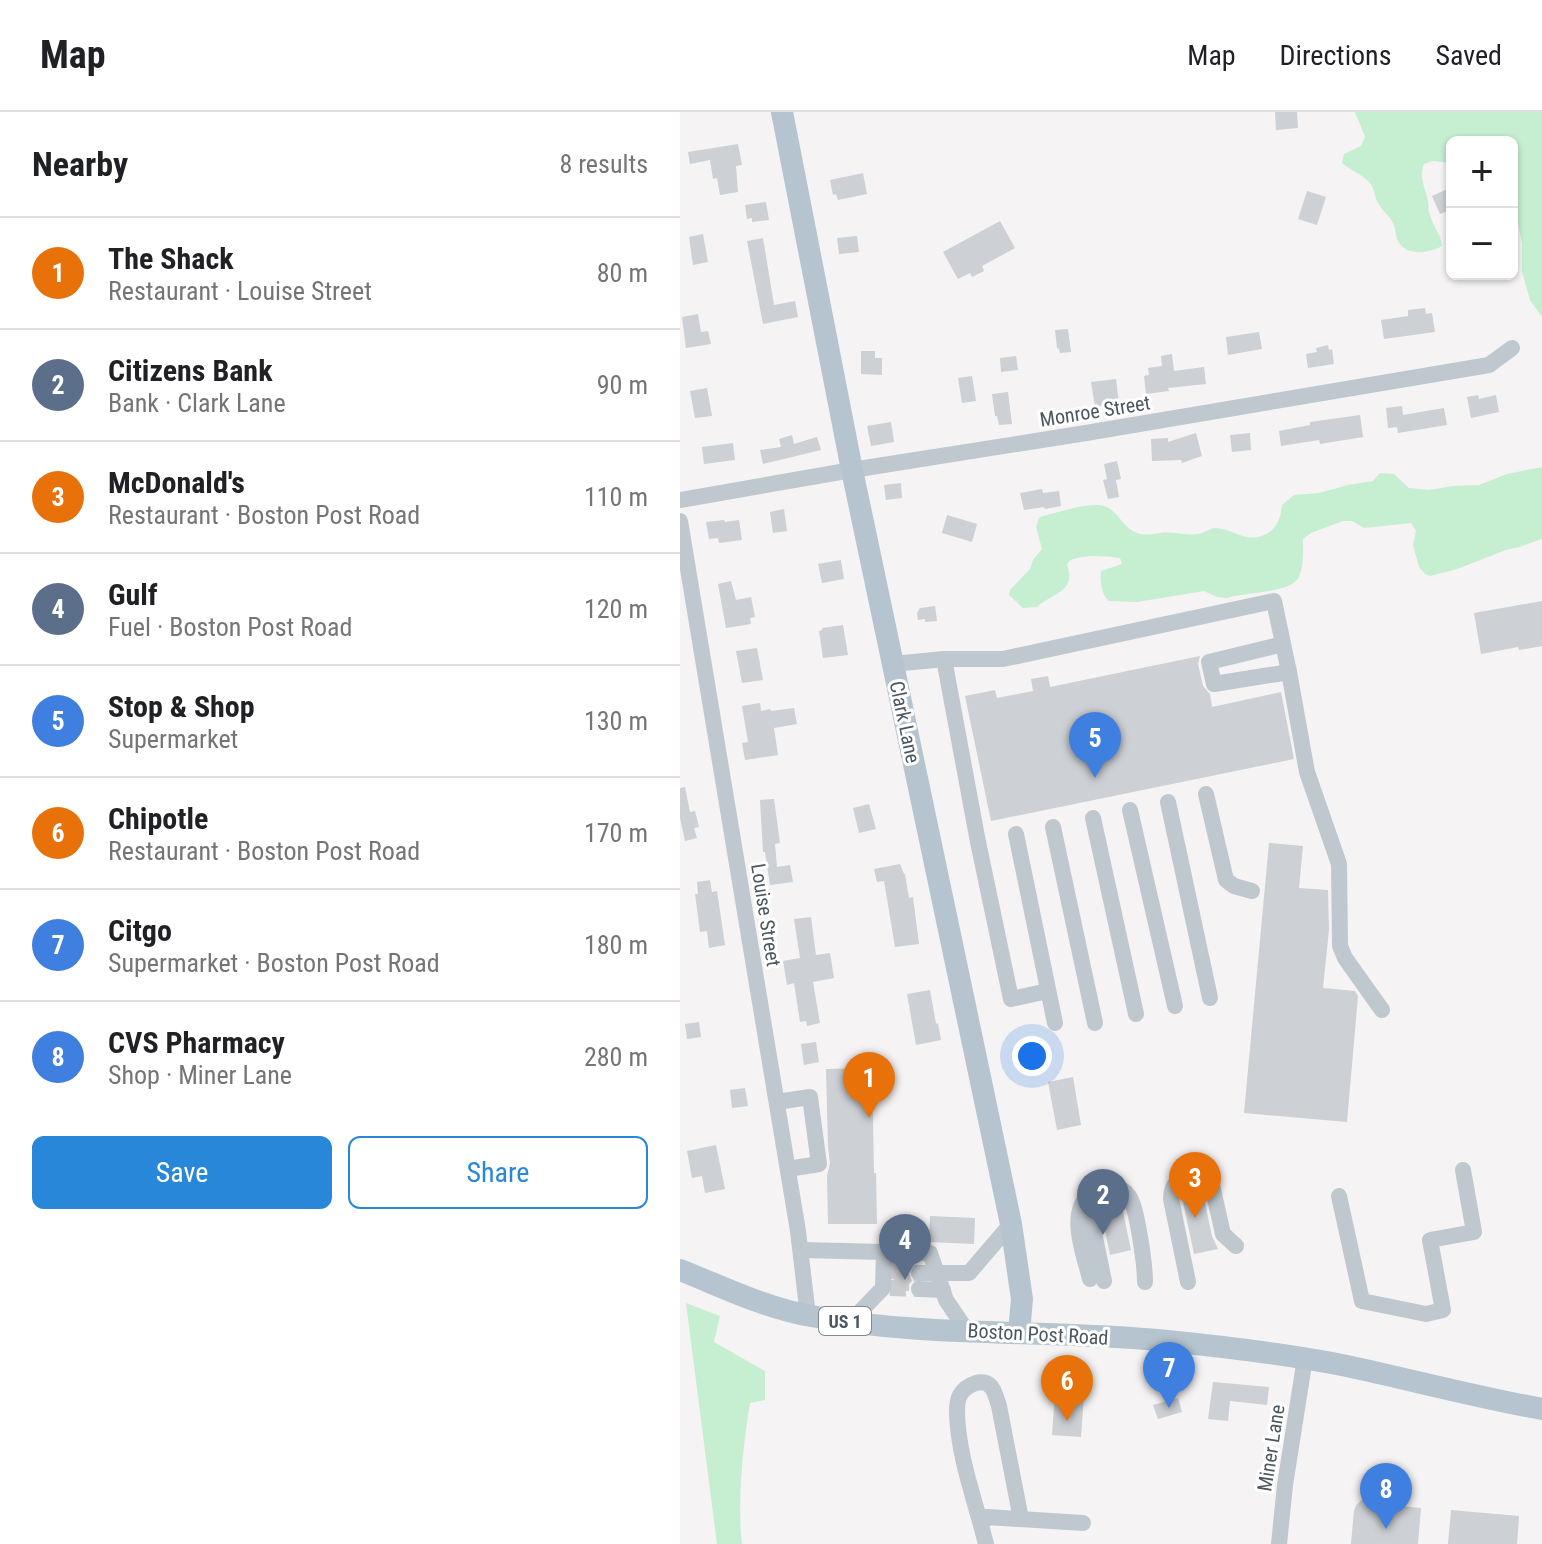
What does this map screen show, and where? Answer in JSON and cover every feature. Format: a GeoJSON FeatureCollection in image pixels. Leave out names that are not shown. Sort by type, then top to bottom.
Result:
{"type":"FeatureCollection","features":[{"type":"Feature","properties":{"kind":"main road","name":"Clark Lane"},"geometry":{"type":"LineString","coordinates":[[782,112],[852,470],[1011,1224],[1022,1299],[1019,1333]]}},
{"type":"Feature","properties":{"kind":"main road","name":"Boston Post Road"},"geometry":{"type":"LineString","coordinates":[[680,1270],[761,1303],[808,1316],[914,1328],[1163,1341],[1305,1358],[1542,1409]]}},
{"type":"Feature","properties":{"kind":"street","name":"Monroe Street"},"geometry":{"type":"LineString","coordinates":[[680,500],[1489,365],[1512,348]]}},
{"type":"Feature","properties":{"kind":"street","name":"Louise Street"},"geometry":{"type":"LineString","coordinates":[[680,521],[788,1169],[808,1316]]}},
{"type":"Feature","properties":{"kind":"street"},"geometry":{"type":"LineString","coordinates":[[893,664],[944,659],[1003,659],[1274,601],[1307,772],[1339,864],[1340,946],[1345,958],[1382,1010]]}},
{"type":"Feature","properties":{"kind":"street"},"geometry":{"type":"LineString","coordinates":[[1283,644],[1209,662],[1214,684],[1289,672]]}},
{"type":"Feature","properties":{"kind":"street"},"geometry":{"type":"LineString","coordinates":[[944,659],[1011,999],[1048,991]]}},
{"type":"Feature","properties":{"kind":"street"},"geometry":{"type":"LineString","coordinates":[[1206,794],[1226,880],[1234,886],[1252,891]]}},
{"type":"Feature","properties":{"kind":"street"},"geometry":{"type":"LineString","coordinates":[[1168,802],[1210,998]]}},
{"type":"Feature","properties":{"kind":"street"},"geometry":{"type":"LineString","coordinates":[[1130,810],[1175,1006]]}},
{"type":"Feature","properties":{"kind":"street"},"geometry":{"type":"LineString","coordinates":[[1093,818],[1136,1014]]}},
{"type":"Feature","properties":{"kind":"street"},"geometry":{"type":"LineString","coordinates":[[1053,827],[1095,1023]]}},
{"type":"Feature","properties":{"kind":"street"},"geometry":{"type":"LineString","coordinates":[[1016,834],[1055,1023]]}},
{"type":"Feature","properties":{"kind":"street"},"geometry":{"type":"LineString","coordinates":[[777,1102],[810,1097],[819,1164],[788,1169]]}},
{"type":"Feature","properties":{"kind":"street"},"geometry":{"type":"LineString","coordinates":[[1339,1196],[1362,1301],[1426,1314],[1443,1310],[1430,1240],[1474,1232],[1463,1170]]}},
{"type":"Feature","properties":{"kind":"street"},"geometry":{"type":"LineString","coordinates":[[1188,1282],[1171,1199],[1171,1190],[1177,1181],[1197,1175],[1209,1178],[1223,1234],[1236,1246]]}},
{"type":"Feature","properties":{"kind":"street"},"geometry":{"type":"LineString","coordinates":[[1097,1280],[1089,1203],[1097,1194],[1110,1189],[1123,1191],[1132,1200],[1144,1256],[1145,1282]]}},
{"type":"Feature","properties":{"kind":"street"},"geometry":{"type":"LineString","coordinates":[[943,1290],[919,1281],[937,1273],[969,1273],[1011,1224]]}},
{"type":"Feature","properties":{"kind":"street"},"geometry":{"type":"LineString","coordinates":[[801,1250],[930,1253],[946,1300],[967,1331]]}},
{"type":"Feature","properties":{"kind":"street"},"geometry":{"type":"LineString","coordinates":[[850,1322],[887,1279],[884,1252]]}},
{"type":"Feature","properties":{"kind":"street","name":"Miner Lane"},"geometry":{"type":"LineString","coordinates":[[1279,1544],[1305,1358]]}},
{"type":"Feature","properties":{"kind":"street"},"geometry":{"type":"LineString","coordinates":[[986,1544],[984,1521],[962,1455],[957,1411],[959,1397],[966,1387],[978,1382],[989,1384],[999,1406],[1021,1519]]}},
{"type":"Feature","properties":{"kind":"street"},"geometry":{"type":"LineString","coordinates":[[984,1521],[1021,1519],[1083,1523]]}},
{"type":"Feature","properties":{"kind":"green space"},"geometry":{"type":"Polygon","coordinates":[[[1355,112],[1542,112],[1542,317],[1530,300],[1522,272],[1518,223],[1518,136],[1446,136],[1446,162],[1433,161],[1424,164],[1422,170],[1428,210],[1442,246],[1425,252],[1407,250],[1402,246],[1370,183],[1342,163],[1344,154],[1361,146],[1365,137],[1355,112]]]}},
{"type":"Feature","properties":{"kind":"green space"},"geometry":{"type":"Polygon","coordinates":[[[1542,467],[1542,539],[1430,576],[1419,567],[1413,545],[1416,531],[1411,523],[1364,528],[1352,521],[1343,521],[1303,539],[1299,577],[1294,583],[1277,590],[1227,598],[1204,591],[1137,602],[1109,601],[1104,595],[1101,571],[1122,564],[1120,558],[1094,556],[1069,561],[1066,586],[1037,607],[1023,608],[1009,595],[1042,549],[1036,527],[1039,518],[1071,509],[1105,506],[1131,530],[1143,534],[1194,534],[1216,528],[1253,538],[1272,530],[1282,505],[1294,495],[1373,481],[1380,473],[1394,474],[1409,488],[1429,490],[1479,485],[1507,474],[1542,467]]]}},
{"type":"Feature","properties":{"kind":"green space"},"geometry":{"type":"Polygon","coordinates":[[[686,1303],[720,1316],[714,1342],[765,1371],[765,1400],[750,1403],[745,1437],[740,1492],[742,1544],[717,1544],[686,1303]]]}},
{"type":"Feature","properties":{"kind":"building"},"geometry":{"type":"Polygon","coordinates":[[[1275,112],[1297,112],[1298,128],[1276,130],[1275,112]]]}},
{"type":"Feature","properties":{"kind":"building"},"geometry":{"type":"Polygon","coordinates":[[[738,144],[742,165],[736,166],[738,192],[720,195],[710,160],[690,164],[688,152],[738,144]]]}},
{"type":"Feature","properties":{"kind":"building"},"geometry":{"type":"Polygon","coordinates":[[[863,173],[867,194],[838,200],[836,194],[833,195],[830,180],[863,173]]]}},
{"type":"Feature","properties":{"kind":"building"},"geometry":{"type":"Polygon","coordinates":[[[1446,190],[1446,212],[1440,214],[1432,196],[1446,190]]]}},
{"type":"Feature","properties":{"kind":"building"},"geometry":{"type":"Polygon","coordinates":[[[1307,191],[1326,197],[1317,225],[1298,219],[1307,191]]]}},
{"type":"Feature","properties":{"kind":"building"},"geometry":{"type":"Polygon","coordinates":[[[766,202],[769,220],[752,222],[752,218],[747,219],[745,205],[766,202]]]}},
{"type":"Feature","properties":{"kind":"building"},"geometry":{"type":"Polygon","coordinates":[[[1000,221],[1015,248],[982,266],[984,271],[958,279],[943,252],[1000,221]]]}},
{"type":"Feature","properties":{"kind":"building"},"geometry":{"type":"Polygon","coordinates":[[[703,234],[708,262],[693,265],[689,237],[703,234]]]}},
{"type":"Feature","properties":{"kind":"building"},"geometry":{"type":"Polygon","coordinates":[[[857,236],[859,252],[839,254],[837,238],[857,236]]]}},
{"type":"Feature","properties":{"kind":"building"},"geometry":{"type":"Polygon","coordinates":[[[763,238],[774,305],[795,301],[798,317],[763,324],[747,241],[763,238]]]}},
{"type":"Feature","properties":{"kind":"building"},"geometry":{"type":"Polygon","coordinates":[[[1425,308],[1426,314],[1432,313],[1435,332],[1384,339],[1381,320],[1408,316],[1408,310],[1425,308]]]}},
{"type":"Feature","properties":{"kind":"building"},"geometry":{"type":"Polygon","coordinates":[[[698,314],[701,332],[708,331],[711,344],[686,348],[682,317],[698,314]]]}},
{"type":"Feature","properties":{"kind":"building"},"geometry":{"type":"Polygon","coordinates":[[[1068,329],[1071,352],[1060,353],[1055,330],[1068,329]]]}},
{"type":"Feature","properties":{"kind":"building"},"geometry":{"type":"Polygon","coordinates":[[[1259,332],[1262,349],[1228,355],[1226,337],[1259,332]]]}},
{"type":"Feature","properties":{"kind":"building"},"geometry":{"type":"Polygon","coordinates":[[[1328,345],[1329,350],[1332,349],[1334,364],[1308,368],[1306,354],[1328,345]]]}},
{"type":"Feature","properties":{"kind":"building"},"geometry":{"type":"Polygon","coordinates":[[[861,351],[875,351],[875,358],[882,358],[882,375],[861,374],[861,351]]]}},
{"type":"Feature","properties":{"kind":"building"},"geometry":{"type":"Polygon","coordinates":[[[1172,354],[1174,371],[1204,367],[1206,384],[1146,394],[1144,376],[1149,375],[1148,368],[1162,366],[1161,356],[1172,354]]]}},
{"type":"Feature","properties":{"kind":"building"},"geometry":{"type":"Polygon","coordinates":[[[1016,356],[1018,370],[1001,372],[1000,358],[1016,356]]]}},
{"type":"Feature","properties":{"kind":"building"},"geometry":{"type":"Polygon","coordinates":[[[972,376],[976,401],[962,403],[958,378],[972,376]]]}},
{"type":"Feature","properties":{"kind":"building"},"geometry":{"type":"Polygon","coordinates":[[[1116,379],[1119,404],[1095,407],[1091,382],[1116,379]]]}},
{"type":"Feature","properties":{"kind":"building"},"geometry":{"type":"Polygon","coordinates":[[[707,388],[712,416],[695,418],[690,391],[707,388]]]}},
{"type":"Feature","properties":{"kind":"building"},"geometry":{"type":"Polygon","coordinates":[[[1008,392],[1012,424],[999,425],[992,394],[1008,392]]]}},
{"type":"Feature","properties":{"kind":"building"},"geometry":{"type":"Polygon","coordinates":[[[1478,395],[1479,399],[1496,395],[1499,412],[1471,418],[1467,397],[1478,395]]]}},
{"type":"Feature","properties":{"kind":"building"},"geometry":{"type":"Polygon","coordinates":[[[1402,406],[1403,415],[1444,408],[1447,425],[1398,433],[1397,427],[1388,428],[1386,408],[1402,406]]]}},
{"type":"Feature","properties":{"kind":"building"},"geometry":{"type":"Polygon","coordinates":[[[1360,415],[1363,437],[1281,446],[1279,431],[1310,425],[1310,422],[1360,415]]]}},
{"type":"Feature","properties":{"kind":"building"},"geometry":{"type":"Polygon","coordinates":[[[891,422],[894,442],[871,446],[867,426],[891,422]]]}},
{"type":"Feature","properties":{"kind":"building"},"geometry":{"type":"Polygon","coordinates":[[[1196,433],[1202,456],[1182,463],[1181,460],[1152,461],[1151,439],[1168,438],[1168,442],[1196,433]]]}},
{"type":"Feature","properties":{"kind":"building"},"geometry":{"type":"Polygon","coordinates":[[[1250,433],[1251,450],[1232,452],[1230,435],[1250,433]]]}},
{"type":"Feature","properties":{"kind":"building"},"geometry":{"type":"Polygon","coordinates":[[[792,435],[794,444],[817,437],[821,450],[763,464],[760,450],[781,447],[779,439],[792,435]]]}},
{"type":"Feature","properties":{"kind":"building"},"geometry":{"type":"Polygon","coordinates":[[[733,443],[735,460],[704,464],[702,447],[733,443]]]}},
{"type":"Feature","properties":{"kind":"building"},"geometry":{"type":"Polygon","coordinates":[[[1117,461],[1121,479],[1116,480],[1119,497],[1108,499],[1103,480],[1107,479],[1104,464],[1117,461]]]}},
{"type":"Feature","properties":{"kind":"building"},"geometry":{"type":"Polygon","coordinates":[[[901,483],[902,498],[886,500],[884,485],[901,483]]]}},
{"type":"Feature","properties":{"kind":"building"},"geometry":{"type":"Polygon","coordinates":[[[1042,489],[1043,493],[1059,491],[1061,506],[1024,510],[1020,493],[1042,489]]]}},
{"type":"Feature","properties":{"kind":"building"},"geometry":{"type":"Polygon","coordinates":[[[784,509],[787,531],[773,533],[770,512],[784,509]]]}},
{"type":"Feature","properties":{"kind":"building"},"geometry":{"type":"Polygon","coordinates":[[[947,515],[977,524],[972,542],[942,533],[947,515]]]}},
{"type":"Feature","properties":{"kind":"building"},"geometry":{"type":"Polygon","coordinates":[[[739,520],[742,540],[719,543],[718,538],[709,539],[706,522],[739,520]]]}},
{"type":"Feature","properties":{"kind":"building"},"geometry":{"type":"Polygon","coordinates":[[[841,560],[844,579],[822,583],[818,564],[841,560]]]}},
{"type":"Feature","properties":{"kind":"building"},"geometry":{"type":"Polygon","coordinates":[[[731,581],[736,600],[751,597],[755,617],[750,618],[751,624],[726,628],[718,584],[731,581]]]}},
{"type":"Feature","properties":{"kind":"building"},"geometry":{"type":"Polygon","coordinates":[[[1542,601],[1542,646],[1481,654],[1474,613],[1542,601]]]}},
{"type":"Feature","properties":{"kind":"building"},"geometry":{"type":"Polygon","coordinates":[[[935,606],[937,621],[918,620],[920,608],[935,606]]]}},
{"type":"Feature","properties":{"kind":"building"},"geometry":{"type":"Polygon","coordinates":[[[843,625],[848,655],[823,658],[819,631],[843,625]]]}},
{"type":"Feature","properties":{"kind":"building"},"geometry":{"type":"Polygon","coordinates":[[[757,648],[763,680],[742,683],[736,651],[757,648]]]}},
{"type":"Feature","properties":{"kind":"building"},"geometry":{"type":"Polygon","coordinates":[[[1200,656],[1198,664],[1203,686],[1210,694],[1212,707],[1281,692],[1294,759],[991,821],[965,696],[995,690],[997,698],[1033,691],[1031,679],[1048,676],[1050,687],[1200,656]]]}},
{"type":"Feature","properties":{"kind":"building"},"geometry":{"type":"Polygon","coordinates":[[[760,703],[761,711],[794,708],[797,724],[774,728],[778,755],[745,760],[742,743],[748,742],[742,706],[760,703]]]}},
{"type":"Feature","properties":{"kind":"building"},"geometry":{"type":"Polygon","coordinates":[[[685,787],[690,812],[695,811],[699,827],[694,828],[697,838],[685,841],[680,818],[680,788],[685,787]]]}},
{"type":"Feature","properties":{"kind":"building"},"geometry":{"type":"Polygon","coordinates":[[[774,799],[780,843],[775,844],[777,867],[790,865],[793,882],[770,885],[763,852],[760,800],[774,799]]]}},
{"type":"Feature","properties":{"kind":"building"},"geometry":{"type":"Polygon","coordinates":[[[869,804],[876,829],[859,833],[853,808],[869,804]]]}},
{"type":"Feature","properties":{"kind":"building"},"geometry":{"type":"Polygon","coordinates":[[[1269,843],[1303,846],[1299,888],[1328,890],[1329,930],[1323,988],[1355,991],[1358,996],[1347,1122],[1244,1113],[1269,843]]]}},
{"type":"Feature","properties":{"kind":"building"},"geometry":{"type":"Polygon","coordinates":[[[900,864],[909,898],[913,897],[919,944],[895,947],[884,881],[877,882],[874,869],[900,864]]]}},
{"type":"Feature","properties":{"kind":"building"},"geometry":{"type":"Polygon","coordinates":[[[710,880],[712,892],[717,891],[725,945],[709,948],[707,931],[700,932],[695,894],[698,894],[697,882],[710,880]]]}},
{"type":"Feature","properties":{"kind":"building"},"geometry":{"type":"Polygon","coordinates":[[[811,917],[816,955],[830,953],[834,978],[813,982],[820,1023],[807,1026],[806,1021],[800,1022],[794,983],[787,985],[783,961],[800,958],[794,919],[811,917]]]}},
{"type":"Feature","properties":{"kind":"building"},"geometry":{"type":"Polygon","coordinates":[[[930,990],[941,1040],[916,1045],[907,994],[930,990]]]}},
{"type":"Feature","properties":{"kind":"building"},"geometry":{"type":"Polygon","coordinates":[[[699,1022],[701,1037],[687,1039],[685,1024],[699,1022]]]}},
{"type":"Feature","properties":{"kind":"building"},"geometry":{"type":"Polygon","coordinates":[[[816,1042],[819,1062],[804,1065],[801,1044],[816,1042]]]}},
{"type":"Feature","properties":{"kind":"building"},"geometry":{"type":"Polygon","coordinates":[[[872,1068],[877,1224],[828,1224],[827,1176],[830,1163],[826,1069],[872,1068]]]}},
{"type":"Feature","properties":{"kind":"building"},"geometry":{"type":"Polygon","coordinates":[[[1073,1077],[1081,1125],[1057,1130],[1048,1082],[1073,1077]]]}},
{"type":"Feature","properties":{"kind":"building"},"geometry":{"type":"Polygon","coordinates":[[[745,1088],[748,1106],[732,1108],[730,1090],[745,1088]]]}},
{"type":"Feature","properties":{"kind":"building"},"geometry":{"type":"Polygon","coordinates":[[[716,1145],[725,1189],[705,1193],[702,1176],[692,1178],[687,1151],[716,1145]]]}},
{"type":"Feature","properties":{"kind":"building"},"geometry":{"type":"Polygon","coordinates":[[[1203,1194],[1218,1249],[1194,1254],[1182,1197],[1203,1194]]]}},
{"type":"Feature","properties":{"kind":"building"},"geometry":{"type":"Polygon","coordinates":[[[1122,1207],[1131,1250],[1110,1255],[1101,1211],[1122,1207]]]}},
{"type":"Feature","properties":{"kind":"building"},"geometry":{"type":"Polygon","coordinates":[[[930,1216],[975,1218],[974,1244],[929,1242],[930,1216]]]}},
{"type":"Feature","properties":{"kind":"building"},"geometry":{"type":"Polygon","coordinates":[[[895,1263],[913,1264],[908,1272],[912,1281],[909,1291],[893,1291],[895,1263]]]}},
{"type":"Feature","properties":{"kind":"building"},"geometry":{"type":"Polygon","coordinates":[[[1213,1382],[1269,1387],[1267,1405],[1230,1401],[1228,1421],[1208,1419],[1213,1382]]]}},
{"type":"Feature","properties":{"kind":"building"},"geometry":{"type":"Polygon","coordinates":[[[1055,1393],[1084,1395],[1081,1437],[1052,1435],[1055,1393]]]}},
{"type":"Feature","properties":{"kind":"building"},"geometry":{"type":"Polygon","coordinates":[[[1178,1398],[1182,1412],[1158,1419],[1153,1405],[1178,1398]]]}},
{"type":"Feature","properties":{"kind":"building"},"geometry":{"type":"Polygon","coordinates":[[[1363,1499],[1421,1508],[1418,1544],[1351,1544],[1354,1510],[1363,1499]]]}},
{"type":"Feature","properties":{"kind":"building"},"geometry":{"type":"Polygon","coordinates":[[[1451,1510],[1519,1516],[1517,1544],[1448,1544],[1451,1510]]]}},
{"type":"Feature","properties":{"kind":"tunnel"},"geometry":{"type":"LineString","coordinates":[[890,1271],[919,1273]]}},
{"type":"Feature","properties":{"kind":"tunnel"},"geometry":{"type":"LineString","coordinates":[[890,1288],[919,1289]]}},
{"type":"Feature","properties":{"kind":"place","name":"Stop & Shop"},"geometry":{"type":"Point","coordinates":[1095,778]}},
{"type":"Feature","properties":{"kind":"place","name":"The Shack"},"geometry":{"type":"Point","coordinates":[869,1118]}},
{"type":"Feature","properties":{"kind":"place","name":"McDonald's"},"geometry":{"type":"Point","coordinates":[1195,1218]}},
{"type":"Feature","properties":{"kind":"place","name":"Citizens Bank"},"geometry":{"type":"Point","coordinates":[1103,1235]}},
{"type":"Feature","properties":{"kind":"place","name":"Gulf"},"geometry":{"type":"Point","coordinates":[905,1280]}},
{"type":"Feature","properties":{"kind":"place","name":"Citgo"},"geometry":{"type":"Point","coordinates":[1169,1408]}},
{"type":"Feature","properties":{"kind":"place","name":"Chipotle"},"geometry":{"type":"Point","coordinates":[1067,1421]}},
{"type":"Feature","properties":{"kind":"place","name":"CVS Pharmacy"},"geometry":{"type":"Point","coordinates":[1386,1529]}}]}
